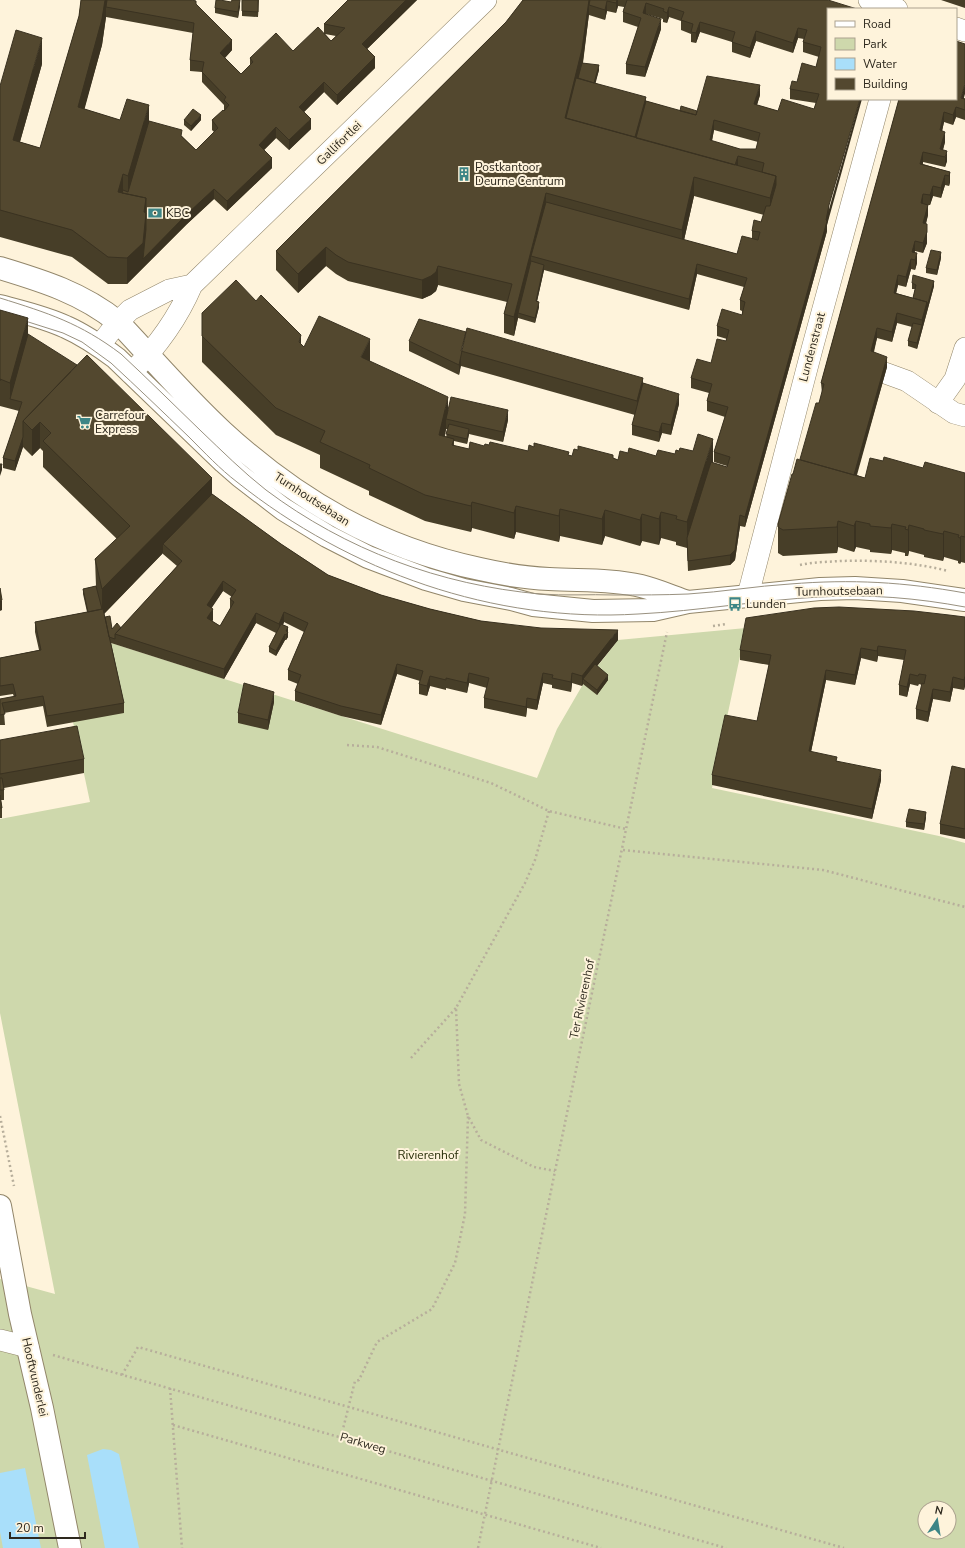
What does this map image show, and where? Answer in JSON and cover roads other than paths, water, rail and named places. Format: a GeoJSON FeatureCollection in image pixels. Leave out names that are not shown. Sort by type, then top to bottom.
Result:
{"type":"FeatureCollection","features":[{"type":"Feature","properties":{"kind":"main road","name":"Turnhoutsebaan"},"geometry":{"type":"LineString","coordinates":[[0,268],[54,286],[101,309],[118,322],[222,431],[253,458],[278,479],[326,510],[356,527],[418,553],[480,570],[547,579],[624,583],[641,586],[688,602]]}},
{"type":"Feature","properties":{"kind":"main road","name":"Turnhoutsebaan"},"geometry":{"type":"LineString","coordinates":[[0,306],[37,316],[66,327],[99,346],[116,358],[224,462],[262,494],[308,525],[373,559],[426,579],[464,590],[534,605],[593,611],[653,610],[688,602],[820,589],[855,588],[902,591],[965,600]]}},
{"type":"Feature","properties":{"kind":"main road","name":"Hooftvunderlei"},"geometry":{"type":"LineString","coordinates":[[1,1215],[70,1548]]}},
{"type":"Feature","properties":{"kind":"street","name":"Gallifortlei"},"geometry":{"type":"LineString","coordinates":[[131,373],[148,354],[183,305],[192,285],[486,0]]}},
{"type":"Feature","properties":{"kind":"street"},"geometry":{"type":"LineString","coordinates":[[869,0],[894,8]]}},
{"type":"Feature","properties":{"kind":"street","name":"Lundenstraat"},"geometry":{"type":"LineString","coordinates":[[748,595],[812,349],[880,100]]}},
{"type":"Feature","properties":{"kind":"street"},"geometry":{"type":"LineString","coordinates":[[99,346],[118,322],[130,310],[169,290],[192,285]]}},
{"type":"Feature","properties":{"kind":"street"},"geometry":{"type":"LineString","coordinates":[[938,403],[955,379],[965,348]]}},
{"type":"Feature","properties":{"kind":"street"},"geometry":{"type":"LineString","coordinates":[[812,349],[832,356]]}},
{"type":"Feature","properties":{"kind":"street"},"geometry":{"type":"LineString","coordinates":[[885,373],[906,381],[954,413],[965,416]]}},
{"type":"Feature","properties":{"kind":"street"},"geometry":{"type":"LineString","coordinates":[[0,1340],[28,1348]]}},
{"type":"Feature","properties":{"kind":"water"},"geometry":{"type":"Polygon","coordinates":[[[103,1449],[111,1450],[119,1454],[139,1548],[105,1548],[87,1455],[103,1449]]]}},
{"type":"Feature","properties":{"kind":"water"},"geometry":{"type":"Polygon","coordinates":[[[25,1468],[41,1548],[3,1548],[0,1532],[0,1473],[25,1468]]]}},
{"type":"Feature","properties":{"kind":"tram line"},"geometry":{"type":"LineString","coordinates":[[0,298],[49,314],[92,334],[106,343],[121,354],[241,469],[266,490],[297,511],[328,530],[361,547],[430,573],[503,589],[549,595],[688,594],[813,582],[878,582],[921,586],[965,593]]}},
{"type":"Feature","properties":{"kind":"tram line"},"geometry":{"type":"LineString","coordinates":[[0,313],[63,333],[82,342],[111,363],[225,472],[281,514],[327,542],[376,566],[426,585],[478,600],[530,610],[584,615],[661,613],[774,600],[838,596],[929,601],[965,607]]}},
{"type":"Feature","properties":{"kind":"place","name":"Postkantoor Deurne Centrum"},"geometry":{"type":"Point","coordinates":[464,174]}},
{"type":"Feature","properties":{"kind":"place","name":"KBC"},"geometry":{"type":"Point","coordinates":[155,213]}},
{"type":"Feature","properties":{"kind":"place","name":"Carrefour Express"},"geometry":{"type":"Point","coordinates":[84,422]}},
{"type":"Feature","properties":{"kind":"place","name":"Lunden"},"geometry":{"type":"Point","coordinates":[735,604]}},
{"type":"Feature","properties":{"kind":"park label","name":"Rivierenhof"},"geometry":{"type":"Point","coordinates":[428,1155]}}]}
